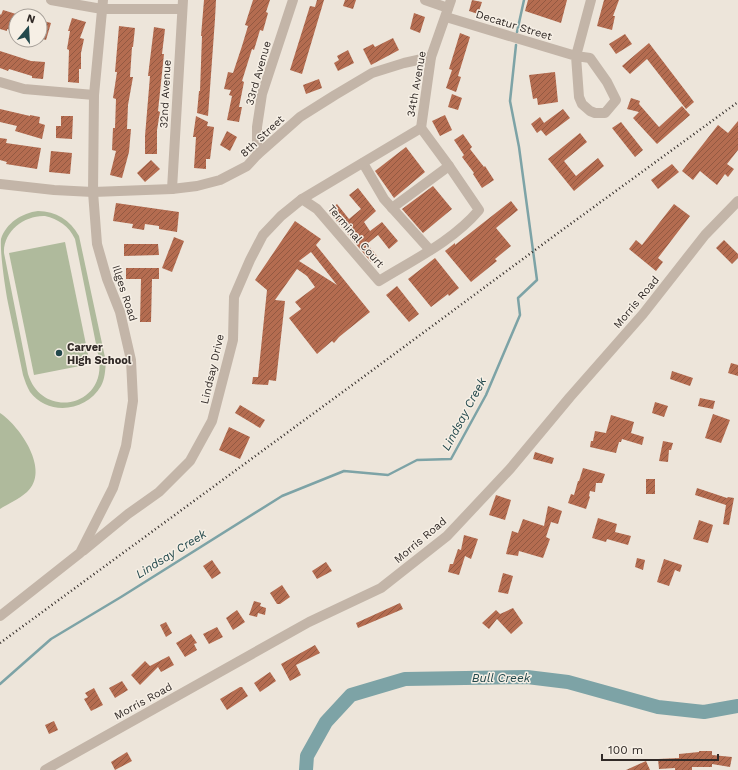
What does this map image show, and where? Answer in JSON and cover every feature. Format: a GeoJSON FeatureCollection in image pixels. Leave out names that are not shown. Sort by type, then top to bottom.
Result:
{"type":"FeatureCollection","features":[{"type":"Feature","properties":{"kind":"street"},"geometry":{"type":"LineString","coordinates":[[51,0],[103,4],[183,4]]}},
{"type":"Feature","properties":{"kind":"street","name":"33rd Avenue"},"geometry":{"type":"LineString","coordinates":[[257,155],[257,127],[262,94],[293,0]]}},
{"type":"Feature","properties":{"kind":"street","name":"Decatur Street"},"geometry":{"type":"LineString","coordinates":[[425,0],[576,56],[590,58],[608,82],[616,100],[605,113],[595,113],[590,111],[582,104],[579,97],[576,56]]}},
{"type":"Feature","properties":{"kind":"street"},"geometry":{"type":"LineString","coordinates":[[576,56],[591,0]]}},
{"type":"Feature","properties":{"kind":"street","name":"Illges Road"},"geometry":{"type":"LineString","coordinates":[[0,616],[80,553],[113,488],[126,446],[133,401],[131,360],[120,312],[107,279],[97,244],[93,192],[94,95],[103,4]]}},
{"type":"Feature","properties":{"kind":"street","name":"32nd Avenue"},"geometry":{"type":"LineString","coordinates":[[172,189],[183,4]]}},
{"type":"Feature","properties":{"kind":"street","name":"34th Avenue"},"geometry":{"type":"LineString","coordinates":[[420,128],[431,57],[448,8]]}},
{"type":"Feature","properties":{"kind":"street","name":"8th Street"},"geometry":{"type":"LineString","coordinates":[[0,184],[93,192],[172,189],[197,186],[220,180],[247,166],[257,155],[300,117],[372,73],[404,63],[431,57]]}},
{"type":"Feature","properties":{"kind":"street"},"geometry":{"type":"LineString","coordinates":[[0,82],[24,89],[94,95]]}},
{"type":"Feature","properties":{"kind":"street"},"geometry":{"type":"LineString","coordinates":[[392,208],[449,166],[420,128]]}},
{"type":"Feature","properties":{"kind":"street","name":"Lindsay Drive"},"geometry":{"type":"LineString","coordinates":[[80,553],[128,514],[159,492],[190,461],[212,421],[233,340],[234,297],[263,235],[281,216],[302,199],[420,128]]}},
{"type":"Feature","properties":{"kind":"street"},"geometry":{"type":"LineString","coordinates":[[363,162],[384,199],[430,250]]}},
{"type":"Feature","properties":{"kind":"street","name":"Terminal Court"},"geometry":{"type":"LineString","coordinates":[[302,199],[317,209],[379,281],[430,250],[469,222],[479,210],[449,166]]}},
{"type":"Feature","properties":{"kind":"street","name":"Morris Road"},"geometry":{"type":"LineString","coordinates":[[45,770],[309,622],[381,588],[447,536],[510,469],[570,397],[643,314],[705,235],[738,201]]}},
{"type":"Feature","properties":{"kind":"green space"},"geometry":{"type":"Polygon","coordinates":[[[45,211],[57,215],[67,221],[79,236],[106,362],[105,375],[101,386],[94,395],[77,406],[56,408],[38,400],[30,392],[23,375],[7,296],[2,262],[1,239],[3,233],[15,220],[32,212],[45,211]],[[37,216],[23,221],[11,231],[7,238],[4,253],[28,374],[35,389],[46,398],[58,402],[71,402],[83,397],[93,388],[99,375],[99,359],[75,239],[70,230],[59,221],[50,217],[37,216]]]}},
{"type":"Feature","properties":{"kind":"green space"},"geometry":{"type":"Polygon","coordinates":[[[65,242],[90,364],[34,375],[9,253],[65,242]]]}},
{"type":"Feature","properties":{"kind":"green space"},"geometry":{"type":"Polygon","coordinates":[[[0,413],[8,419],[24,438],[34,461],[36,473],[34,483],[27,492],[0,509],[0,413]]]}},
{"type":"Feature","properties":{"kind":"building"},"geometry":{"type":"Polygon","coordinates":[[[204,0],[216,0],[208,116],[197,113],[200,91],[201,36],[204,0]]]}},
{"type":"Feature","properties":{"kind":"building"},"geometry":{"type":"Polygon","coordinates":[[[253,0],[270,0],[266,12],[268,13],[263,31],[260,30],[254,50],[252,49],[242,81],[244,82],[239,107],[242,107],[239,122],[227,120],[232,96],[229,95],[231,90],[224,89],[228,72],[233,73],[242,46],[248,26],[245,25],[253,0]]]}},
{"type":"Feature","properties":{"kind":"building"},"geometry":{"type":"Polygon","coordinates":[[[317,0],[324,0],[302,74],[290,70],[310,6],[315,7],[317,0]]]}},
{"type":"Feature","properties":{"kind":"building"},"geometry":{"type":"Polygon","coordinates":[[[345,0],[356,0],[353,9],[343,6],[345,0]]]}},
{"type":"Feature","properties":{"kind":"building"},"geometry":{"type":"Polygon","coordinates":[[[472,0],[482,2],[478,14],[469,11],[472,0]]]}},
{"type":"Feature","properties":{"kind":"building"},"geometry":{"type":"Polygon","coordinates":[[[528,0],[567,0],[561,23],[525,11],[528,0]]]}},
{"type":"Feature","properties":{"kind":"building"},"geometry":{"type":"Polygon","coordinates":[[[604,0],[619,0],[613,16],[615,16],[612,30],[597,26],[604,0]]]}},
{"type":"Feature","properties":{"kind":"building"},"geometry":{"type":"Polygon","coordinates":[[[3,10],[8,12],[7,31],[0,29],[0,14],[1,15],[3,10]]]}},
{"type":"Feature","properties":{"kind":"building"},"geometry":{"type":"Polygon","coordinates":[[[414,13],[425,17],[420,33],[410,29],[414,13]]]}},
{"type":"Feature","properties":{"kind":"building"},"geometry":{"type":"Polygon","coordinates":[[[72,18],[86,22],[80,38],[84,39],[81,53],[81,69],[79,69],[79,83],[68,82],[69,50],[67,49],[70,31],[68,31],[72,18]]]}},
{"type":"Feature","properties":{"kind":"building"},"geometry":{"type":"Polygon","coordinates":[[[48,22],[51,23],[48,33],[48,22]]]}},
{"type":"Feature","properties":{"kind":"building"},"geometry":{"type":"Polygon","coordinates":[[[119,26],[135,28],[130,77],[133,77],[128,105],[127,129],[131,129],[129,152],[122,178],[110,175],[116,151],[112,150],[113,128],[115,128],[116,99],[113,98],[117,72],[115,72],[119,26]]]}},
{"type":"Feature","properties":{"kind":"building"},"geometry":{"type":"Polygon","coordinates":[[[154,27],[165,29],[158,111],[160,112],[157,130],[157,154],[145,154],[150,76],[148,76],[154,27]]]}},
{"type":"Feature","properties":{"kind":"building"},"geometry":{"type":"Polygon","coordinates":[[[460,33],[470,37],[458,76],[461,77],[456,92],[446,88],[452,70],[449,69],[460,33]]]}},
{"type":"Feature","properties":{"kind":"building"},"geometry":{"type":"Polygon","coordinates":[[[625,34],[632,44],[616,54],[609,44],[625,34]]]}},
{"type":"Feature","properties":{"kind":"building"},"geometry":{"type":"Polygon","coordinates":[[[393,38],[399,50],[371,65],[363,49],[373,44],[375,47],[393,38]]]}},
{"type":"Feature","properties":{"kind":"building"},"geometry":{"type":"Polygon","coordinates":[[[649,43],[694,102],[686,109],[647,59],[630,74],[622,66],[649,43]]]}},
{"type":"Feature","properties":{"kind":"building"},"geometry":{"type":"Polygon","coordinates":[[[348,50],[354,63],[338,71],[334,63],[339,60],[337,56],[348,50]]]}},
{"type":"Feature","properties":{"kind":"building"},"geometry":{"type":"Polygon","coordinates":[[[0,51],[31,61],[45,62],[43,79],[32,78],[32,76],[9,69],[8,71],[0,68],[0,51]]]}},
{"type":"Feature","properties":{"kind":"building"},"geometry":{"type":"Polygon","coordinates":[[[555,72],[558,102],[538,105],[537,98],[533,99],[529,75],[555,72]]]}},
{"type":"Feature","properties":{"kind":"building"},"geometry":{"type":"Polygon","coordinates":[[[319,79],[322,88],[306,94],[303,85],[319,79]]]}},
{"type":"Feature","properties":{"kind":"building"},"geometry":{"type":"Polygon","coordinates":[[[452,94],[462,98],[458,110],[448,107],[452,94]]]}},
{"type":"Feature","properties":{"kind":"building"},"geometry":{"type":"Polygon","coordinates":[[[631,98],[640,101],[639,104],[659,127],[682,106],[690,115],[657,144],[633,118],[639,112],[627,109],[631,98]]]}},
{"type":"Feature","properties":{"kind":"building"},"geometry":{"type":"Polygon","coordinates":[[[0,109],[40,117],[39,123],[45,125],[42,139],[15,131],[17,126],[0,122],[0,109]]]}},
{"type":"Feature","properties":{"kind":"building"},"geometry":{"type":"Polygon","coordinates":[[[563,109],[570,118],[546,136],[541,130],[537,133],[531,124],[540,117],[544,123],[563,109]]]}},
{"type":"Feature","properties":{"kind":"building"},"geometry":{"type":"Polygon","coordinates":[[[445,115],[452,130],[440,136],[432,121],[445,115]]]}},
{"type":"Feature","properties":{"kind":"building"},"geometry":{"type":"Polygon","coordinates":[[[61,116],[73,116],[72,139],[56,138],[56,126],[61,126],[61,116]]]}},
{"type":"Feature","properties":{"kind":"building"},"geometry":{"type":"Polygon","coordinates":[[[196,116],[208,122],[207,126],[214,127],[210,159],[206,159],[206,169],[194,168],[196,137],[193,137],[196,116]]]}},
{"type":"Feature","properties":{"kind":"building"},"geometry":{"type":"Polygon","coordinates":[[[738,121],[738,150],[727,164],[734,169],[728,177],[725,174],[717,185],[700,171],[693,180],[682,171],[718,125],[728,133],[738,121]]]}},
{"type":"Feature","properties":{"kind":"building"},"geometry":{"type":"Polygon","coordinates":[[[621,122],[643,150],[635,157],[612,128],[621,122]]]}},
{"type":"Feature","properties":{"kind":"building"},"geometry":{"type":"Polygon","coordinates":[[[227,131],[237,137],[230,151],[220,145],[227,131]]]}},
{"type":"Feature","properties":{"kind":"building"},"geometry":{"type":"Polygon","coordinates":[[[580,133],[587,142],[564,161],[576,176],[598,158],[604,166],[574,191],[548,159],[580,133]]]}},
{"type":"Feature","properties":{"kind":"building"},"geometry":{"type":"Polygon","coordinates":[[[463,134],[472,147],[470,149],[484,167],[485,166],[494,180],[482,188],[473,174],[474,173],[462,157],[464,155],[454,140],[463,134]]]}},
{"type":"Feature","properties":{"kind":"building"},"geometry":{"type":"Polygon","coordinates":[[[0,138],[7,139],[6,143],[41,148],[37,169],[6,164],[7,162],[0,160],[0,138]]]}},
{"type":"Feature","properties":{"kind":"building"},"geometry":{"type":"Polygon","coordinates":[[[406,147],[425,172],[394,198],[375,171],[406,147]]]}},
{"type":"Feature","properties":{"kind":"building"},"geometry":{"type":"Polygon","coordinates":[[[51,151],[72,153],[70,174],[49,172],[51,151]]]}},
{"type":"Feature","properties":{"kind":"building"},"geometry":{"type":"Polygon","coordinates":[[[151,160],[160,169],[145,182],[137,173],[151,160]]]}},
{"type":"Feature","properties":{"kind":"building"},"geometry":{"type":"Polygon","coordinates":[[[672,164],[679,172],[658,189],[651,180],[672,164]]]}},
{"type":"Feature","properties":{"kind":"building"},"geometry":{"type":"Polygon","coordinates":[[[433,186],[452,209],[423,233],[402,209],[433,186]]]}},
{"type":"Feature","properties":{"kind":"building"},"geometry":{"type":"Polygon","coordinates":[[[358,188],[376,211],[364,222],[370,231],[382,222],[398,241],[389,249],[378,235],[367,244],[378,257],[371,262],[328,211],[337,204],[349,219],[361,209],[349,195],[358,188]]]}},
{"type":"Feature","properties":{"kind":"building"},"geometry":{"type":"Polygon","coordinates":[[[511,201],[518,210],[496,228],[511,246],[495,259],[497,261],[471,282],[445,251],[455,243],[455,245],[511,201]]]}},
{"type":"Feature","properties":{"kind":"building"},"geometry":{"type":"Polygon","coordinates":[[[116,203],[179,212],[177,232],[159,229],[159,226],[145,224],[144,230],[132,228],[133,224],[113,221],[116,203]]]}},
{"type":"Feature","properties":{"kind":"building"},"geometry":{"type":"Polygon","coordinates":[[[674,204],[690,216],[658,258],[663,262],[656,271],[629,249],[636,240],[642,245],[674,204]]]}},
{"type":"Feature","properties":{"kind":"building"},"geometry":{"type":"Polygon","coordinates":[[[295,221],[321,239],[316,245],[370,312],[339,337],[334,343],[332,341],[317,354],[289,318],[301,309],[295,302],[315,287],[307,276],[297,269],[275,300],[285,301],[276,381],[269,380],[268,385],[252,384],[253,377],[258,377],[267,290],[255,280],[295,221]],[[311,252],[299,261],[337,285],[311,252]]]}},
{"type":"Feature","properties":{"kind":"building"},"geometry":{"type":"Polygon","coordinates":[[[174,237],[184,241],[172,272],[162,268],[174,237]]]}},
{"type":"Feature","properties":{"kind":"building"},"geometry":{"type":"Polygon","coordinates":[[[724,240],[738,254],[738,258],[732,264],[716,248],[724,240]]]}},
{"type":"Feature","properties":{"kind":"building"},"geometry":{"type":"Polygon","coordinates":[[[124,244],[158,244],[159,255],[124,256],[124,244]]]}},
{"type":"Feature","properties":{"kind":"building"},"geometry":{"type":"Polygon","coordinates":[[[435,258],[459,288],[449,296],[448,294],[431,307],[408,279],[435,258]]]}},
{"type":"Feature","properties":{"kind":"building"},"geometry":{"type":"Polygon","coordinates":[[[126,268],[159,268],[159,279],[152,279],[151,322],[140,322],[141,279],[126,279],[126,268]]]}},
{"type":"Feature","properties":{"kind":"building"},"geometry":{"type":"Polygon","coordinates":[[[397,286],[419,314],[409,322],[386,295],[397,286]]]}},
{"type":"Feature","properties":{"kind":"building"},"geometry":{"type":"Polygon","coordinates":[[[731,363],[738,365],[738,376],[728,373],[731,363]]]}},
{"type":"Feature","properties":{"kind":"building"},"geometry":{"type":"Polygon","coordinates":[[[672,371],[693,378],[690,386],[670,379],[672,371]]]}},
{"type":"Feature","properties":{"kind":"building"},"geometry":{"type":"Polygon","coordinates":[[[700,398],[715,401],[713,409],[698,406],[700,398]]]}},
{"type":"Feature","properties":{"kind":"building"},"geometry":{"type":"Polygon","coordinates":[[[655,402],[668,406],[664,417],[652,413],[655,402]]]}},
{"type":"Feature","properties":{"kind":"building"},"geometry":{"type":"Polygon","coordinates":[[[240,405],[265,420],[260,428],[235,413],[240,405]]]}},
{"type":"Feature","properties":{"kind":"building"},"geometry":{"type":"Polygon","coordinates":[[[713,414],[730,420],[721,443],[705,438],[713,414]]]}},
{"type":"Feature","properties":{"kind":"building"},"geometry":{"type":"Polygon","coordinates":[[[611,415],[634,422],[631,433],[644,437],[642,445],[622,439],[621,442],[619,442],[616,453],[590,447],[595,431],[606,433],[611,415]]]}},
{"type":"Feature","properties":{"kind":"building"},"geometry":{"type":"Polygon","coordinates":[[[229,427],[250,437],[240,459],[219,450],[229,427]]]}},
{"type":"Feature","properties":{"kind":"building"},"geometry":{"type":"Polygon","coordinates":[[[663,441],[673,443],[671,450],[669,450],[668,462],[659,461],[663,441]]]}},
{"type":"Feature","properties":{"kind":"building"},"geometry":{"type":"Polygon","coordinates":[[[535,452],[554,458],[552,464],[533,459],[535,452]]]}},
{"type":"Feature","properties":{"kind":"building"},"geometry":{"type":"Polygon","coordinates":[[[583,468],[605,474],[602,483],[596,483],[595,492],[590,491],[590,497],[586,509],[568,503],[571,494],[574,495],[583,468]]]}},
{"type":"Feature","properties":{"kind":"building"},"geometry":{"type":"Polygon","coordinates":[[[646,479],[655,479],[655,494],[646,494],[646,479]]]}},
{"type":"Feature","properties":{"kind":"building"},"geometry":{"type":"Polygon","coordinates":[[[697,488],[727,498],[734,498],[729,525],[723,524],[726,505],[695,495],[697,488]]]}},
{"type":"Feature","properties":{"kind":"building"},"geometry":{"type":"Polygon","coordinates":[[[496,495],[511,500],[505,520],[489,515],[496,495]]]}},
{"type":"Feature","properties":{"kind":"building"},"geometry":{"type":"Polygon","coordinates":[[[548,506],[562,511],[558,524],[551,522],[546,537],[550,539],[543,558],[519,551],[518,556],[506,554],[512,531],[518,533],[523,519],[544,526],[548,506]]]}},
{"type":"Feature","properties":{"kind":"building"},"geometry":{"type":"Polygon","coordinates":[[[598,518],[617,524],[615,532],[631,536],[628,545],[607,539],[606,542],[592,538],[598,518]]]}},
{"type":"Feature","properties":{"kind":"building"},"geometry":{"type":"Polygon","coordinates":[[[699,520],[713,525],[708,543],[693,539],[699,520]]]}},
{"type":"Feature","properties":{"kind":"building"},"geometry":{"type":"Polygon","coordinates":[[[464,535],[478,539],[471,559],[465,556],[459,575],[448,572],[450,564],[453,564],[458,549],[461,550],[464,535]]]}},
{"type":"Feature","properties":{"kind":"building"},"geometry":{"type":"Polygon","coordinates":[[[637,558],[645,560],[643,570],[635,567],[637,558]]]}},
{"type":"Feature","properties":{"kind":"building"},"geometry":{"type":"Polygon","coordinates":[[[664,559],[682,565],[680,572],[675,570],[669,586],[657,582],[664,559]]]}},
{"type":"Feature","properties":{"kind":"building"},"geometry":{"type":"Polygon","coordinates":[[[212,560],[221,573],[212,579],[203,566],[212,560]]]}},
{"type":"Feature","properties":{"kind":"building"},"geometry":{"type":"Polygon","coordinates":[[[326,562],[332,571],[317,579],[312,571],[326,562]]]}},
{"type":"Feature","properties":{"kind":"building"},"geometry":{"type":"Polygon","coordinates":[[[503,573],[513,576],[508,594],[498,592],[503,573]]]}},
{"type":"Feature","properties":{"kind":"building"},"geometry":{"type":"Polygon","coordinates":[[[282,585],[290,597],[280,604],[277,604],[270,593],[282,585]]]}},
{"type":"Feature","properties":{"kind":"building"},"geometry":{"type":"Polygon","coordinates":[[[254,601],[261,603],[260,606],[266,608],[265,615],[258,613],[257,617],[249,615],[254,601]]]}},
{"type":"Feature","properties":{"kind":"building"},"geometry":{"type":"Polygon","coordinates":[[[400,603],[403,609],[358,628],[356,623],[400,603]]]}},
{"type":"Feature","properties":{"kind":"building"},"geometry":{"type":"Polygon","coordinates":[[[513,608],[523,623],[511,634],[497,619],[489,629],[482,623],[496,610],[500,614],[513,608]]]}},
{"type":"Feature","properties":{"kind":"building"},"geometry":{"type":"Polygon","coordinates":[[[237,610],[245,622],[233,630],[226,618],[237,610]]]}},
{"type":"Feature","properties":{"kind":"building"},"geometry":{"type":"Polygon","coordinates":[[[166,622],[172,633],[166,637],[160,625],[166,622]]]}},
{"type":"Feature","properties":{"kind":"building"},"geometry":{"type":"Polygon","coordinates":[[[217,627],[223,637],[209,644],[203,634],[217,627]]]}},
{"type":"Feature","properties":{"kind":"building"},"geometry":{"type":"Polygon","coordinates":[[[191,634],[197,643],[194,644],[197,650],[185,657],[176,643],[191,634]]]}},
{"type":"Feature","properties":{"kind":"building"},"geometry":{"type":"Polygon","coordinates":[[[315,645],[320,653],[296,665],[301,675],[290,681],[281,664],[315,645]]]}},
{"type":"Feature","properties":{"kind":"building"},"geometry":{"type":"Polygon","coordinates":[[[169,656],[174,665],[161,672],[158,667],[140,685],[131,675],[145,661],[150,666],[169,656]]]}},
{"type":"Feature","properties":{"kind":"building"},"geometry":{"type":"Polygon","coordinates":[[[270,672],[276,681],[260,692],[254,683],[270,672]]]}},
{"type":"Feature","properties":{"kind":"building"},"geometry":{"type":"Polygon","coordinates":[[[122,681],[128,690],[115,698],[109,688],[122,681]]]}},
{"type":"Feature","properties":{"kind":"building"},"geometry":{"type":"Polygon","coordinates":[[[242,687],[248,696],[227,710],[220,699],[242,687]]]}},
{"type":"Feature","properties":{"kind":"building"},"geometry":{"type":"Polygon","coordinates":[[[94,688],[103,705],[91,711],[84,699],[88,697],[85,693],[94,688]]]}},
{"type":"Feature","properties":{"kind":"building"},"geometry":{"type":"Polygon","coordinates":[[[54,721],[58,730],[49,734],[45,725],[54,721]]]}},
{"type":"Feature","properties":{"kind":"building"},"geometry":{"type":"Polygon","coordinates":[[[712,751],[712,755],[732,757],[730,767],[712,764],[712,767],[692,767],[692,770],[675,770],[675,768],[659,769],[658,759],[679,758],[679,754],[712,751]]]}},
{"type":"Feature","properties":{"kind":"building"},"geometry":{"type":"Polygon","coordinates":[[[127,752],[132,761],[115,770],[111,762],[127,752]]]}},
{"type":"Feature","properties":{"kind":"building"},"geometry":{"type":"Polygon","coordinates":[[[646,761],[650,770],[626,770],[646,761]]]}},
{"type":"Feature","properties":{"kind":"waterway","name":"Lindsay Creek"},"geometry":{"type":"LineString","coordinates":[[517,32],[524,0]]}},
{"type":"Feature","properties":{"kind":"waterway","name":"Lindsay Creek"},"geometry":{"type":"LineString","coordinates":[[0,684],[51,639],[282,496],[344,471],[388,475],[417,460],[451,459],[486,395],[520,315],[518,298],[537,280],[519,147],[510,101],[516,45]]}},
{"type":"Feature","properties":{"kind":"waterway","name":"Bull Creek"},"geometry":{"type":"LineString","coordinates":[[306,770],[307,756],[326,722],[351,695],[405,679],[527,677],[568,682],[658,707],[704,712],[738,706]]}},
{"type":"Feature","properties":{"kind":"railway"},"geometry":{"type":"LineString","coordinates":[[0,643],[738,102]]}},
{"type":"Feature","properties":{"kind":"place","name":"Carver High School"},"geometry":{"type":"Point","coordinates":[59,353]}}]}
